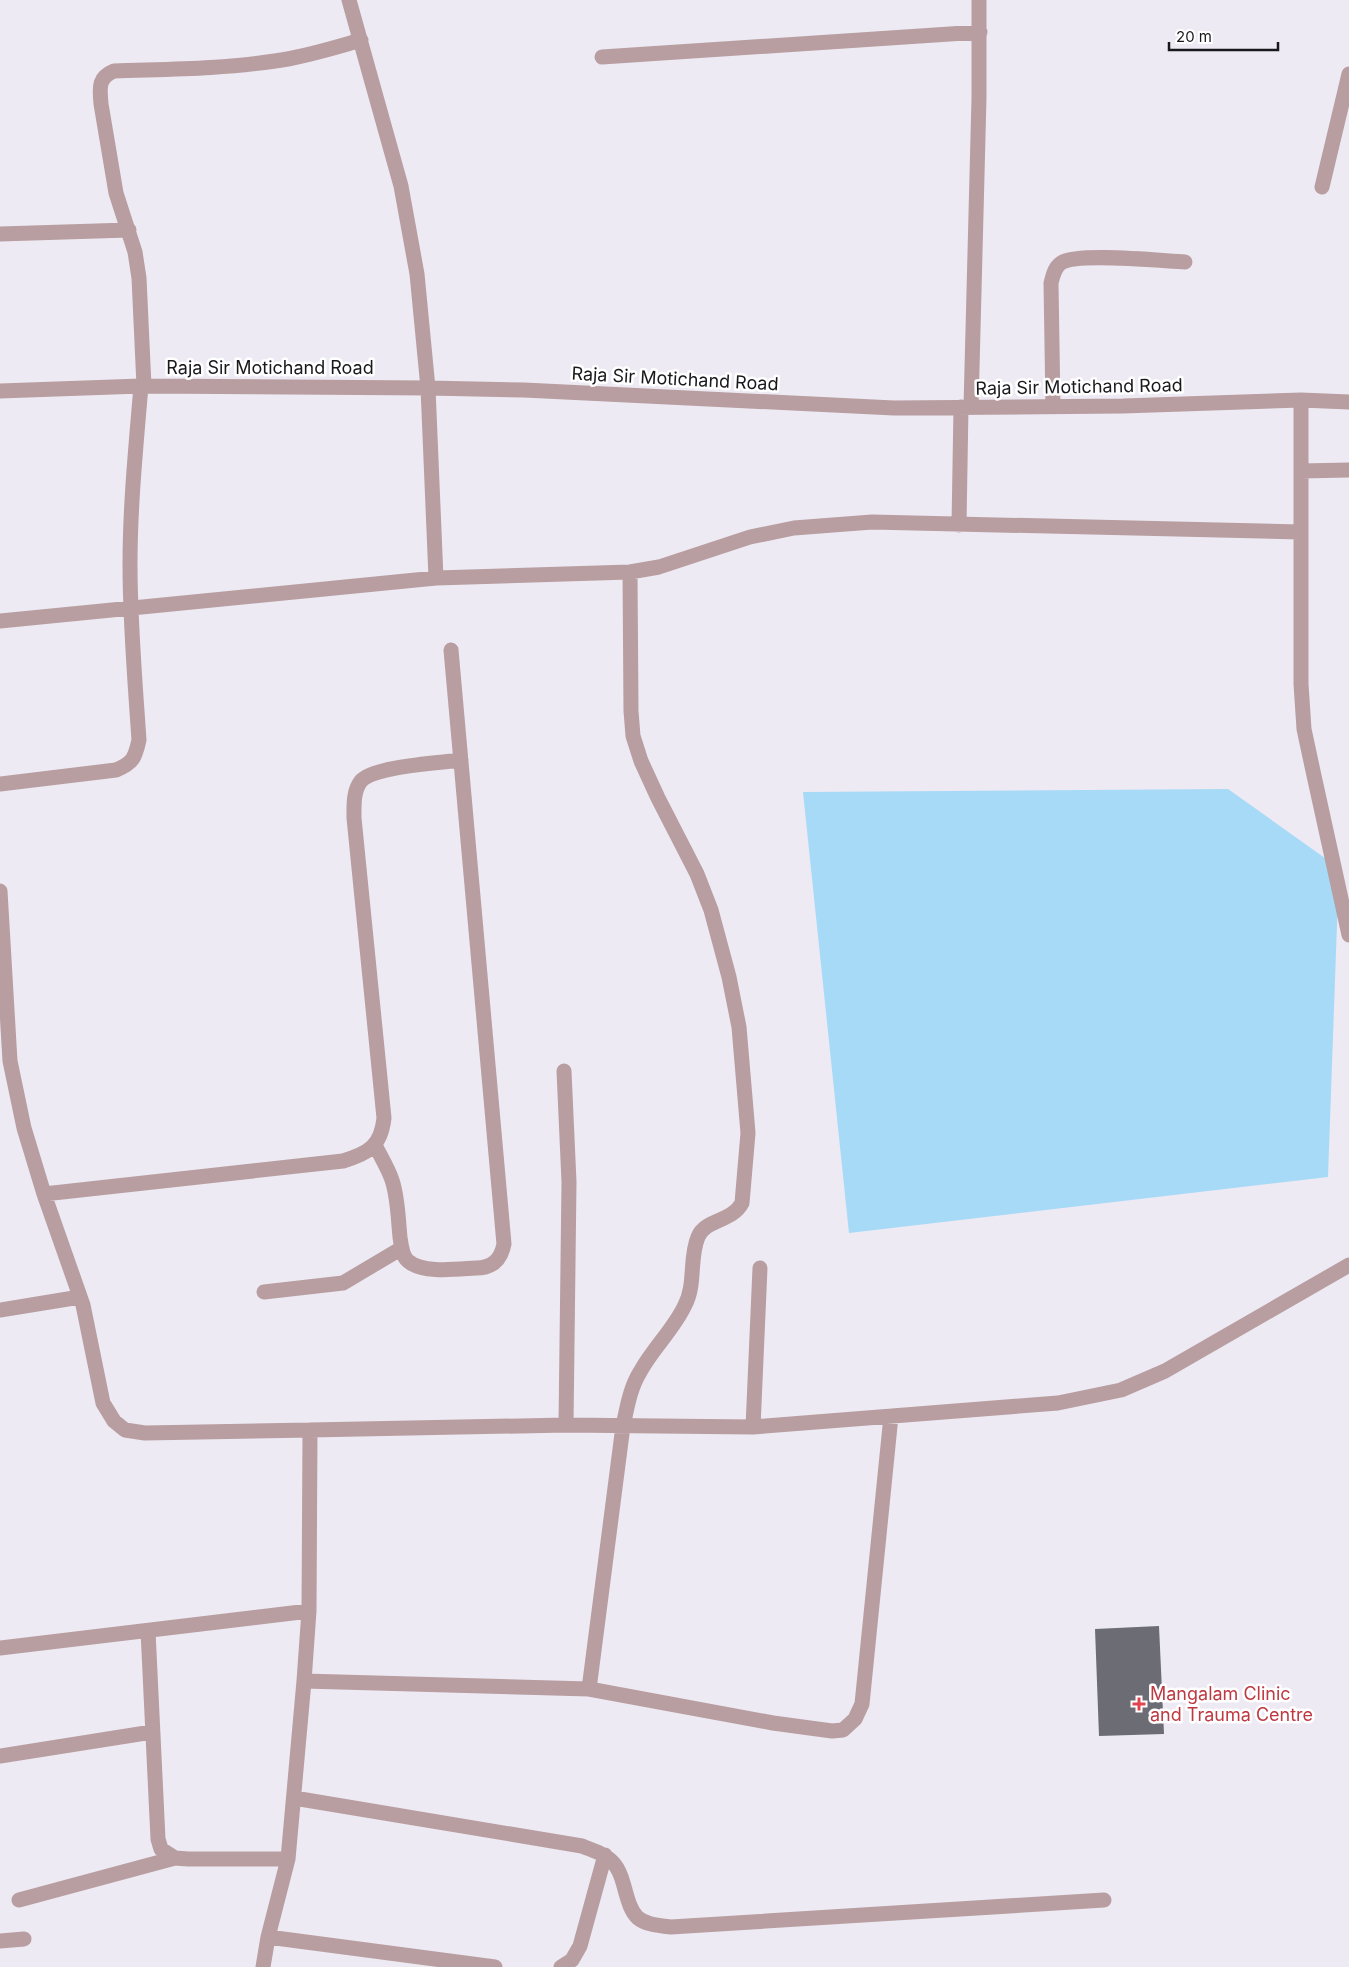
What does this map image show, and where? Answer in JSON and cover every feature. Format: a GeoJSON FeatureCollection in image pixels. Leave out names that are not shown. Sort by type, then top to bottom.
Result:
{"type":"FeatureCollection","features":[{"type":"Feature","properties":{"kind":"street"},"geometry":{"type":"LineString","coordinates":[[349,0],[401,186],[417,274],[428,388],[436,578]]}},
{"type":"Feature","properties":{"kind":"street"},"geometry":{"type":"LineString","coordinates":[[959,525],[966,407],[980,32],[979,0]]}},
{"type":"Feature","properties":{"kind":"street"},"geometry":{"type":"LineString","coordinates":[[602,57],[980,32]]}},
{"type":"Feature","properties":{"kind":"street"},"geometry":{"type":"LineString","coordinates":[[0,784],[116,770],[129,765],[136,754],[138,740],[130,607],[130,522],[142,386],[139,278],[136,252],[116,193],[101,104],[100,91],[102,80],[106,74],[114,71],[225,66],[275,61],[312,54],[361,40]]}},
{"type":"Feature","properties":{"kind":"street"},"geometry":{"type":"LineString","coordinates":[[1322,187],[1349,74]]}},
{"type":"Feature","properties":{"kind":"street"},"geometry":{"type":"LineString","coordinates":[[0,234],[129,230]]}},
{"type":"Feature","properties":{"kind":"street"},"geometry":{"type":"LineString","coordinates":[[1053,406],[1051,284],[1053,272],[1061,263],[1082,257],[1185,262]]}},
{"type":"Feature","properties":{"kind":"street","name":"Raja Sir Motichand Road"},"geometry":{"type":"LineString","coordinates":[[0,391],[142,386],[428,388],[524,390],[894,408],[1123,406],[1301,400],[1349,402]]}},
{"type":"Feature","properties":{"kind":"street"},"geometry":{"type":"LineString","coordinates":[[1301,400],[1301,684],[1304,729],[1349,935]]}},
{"type":"Feature","properties":{"kind":"street"},"geometry":{"type":"LineString","coordinates":[[1301,471],[1349,470]]}},
{"type":"Feature","properties":{"kind":"street"},"geometry":{"type":"LineString","coordinates":[[0,621],[436,578],[630,572],[659,567],[750,537],[794,528],[872,522],[1300,532]]}},
{"type":"Feature","properties":{"kind":"street"},"geometry":{"type":"LineString","coordinates":[[589,1689],[623,1426],[632,1391],[639,1373],[686,1304],[691,1286],[698,1236],[709,1225],[732,1215],[739,1209],[742,1203],[748,1133],[739,1027],[729,977],[711,910],[697,874],[641,761],[633,736],[631,710],[630,572]]}},
{"type":"Feature","properties":{"kind":"street"},"geometry":{"type":"LineString","coordinates":[[375,1146],[392,1180],[396,1195],[402,1248],[408,1261],[420,1268],[436,1270],[480,1268],[492,1264],[502,1256],[504,1244],[451,650]]}},
{"type":"Feature","properties":{"kind":"street"},"geometry":{"type":"LineString","coordinates":[[44,1194],[344,1161],[362,1155],[375,1146],[383,1132],[384,1118],[354,818],[354,798],[360,782],[368,774],[387,769],[461,760]]}},
{"type":"Feature","properties":{"kind":"street"},"geometry":{"type":"LineString","coordinates":[[0,891],[10,1061],[24,1128],[44,1194],[80,1297],[103,1402],[114,1421],[125,1430],[145,1433],[566,1425],[753,1426],[1058,1403],[1121,1390],[1165,1371],[1349,1265]]}},
{"type":"Feature","properties":{"kind":"street"},"geometry":{"type":"LineString","coordinates":[[564,1071],[569,1191],[566,1425]]}},
{"type":"Feature","properties":{"kind":"street"},"geometry":{"type":"LineString","coordinates":[[264,1292],[343,1283],[402,1248]]}},
{"type":"Feature","properties":{"kind":"street"},"geometry":{"type":"LineString","coordinates":[[753,1426],[760,1268]]}},
{"type":"Feature","properties":{"kind":"street"},"geometry":{"type":"LineString","coordinates":[[0,1310],[80,1297]]}},
{"type":"Feature","properties":{"kind":"street"},"geometry":{"type":"LineString","coordinates":[[304,1681],[589,1689],[773,1723],[832,1731],[844,1730],[855,1719],[862,1704],[891,1416]]}},
{"type":"Feature","properties":{"kind":"street"},"geometry":{"type":"LineString","coordinates":[[263,1967],[268,1937],[288,1859],[294,1798],[309,1611],[310,1430]]}},
{"type":"Feature","properties":{"kind":"street"},"geometry":{"type":"LineString","coordinates":[[0,1648],[309,1611]]}},
{"type":"Feature","properties":{"kind":"street"},"geometry":{"type":"LineString","coordinates":[[148,1630],[158,1839],[162,1849],[175,1858]]}},
{"type":"Feature","properties":{"kind":"street"},"geometry":{"type":"LineString","coordinates":[[0,1756],[152,1732]]}},
{"type":"Feature","properties":{"kind":"street"},"geometry":{"type":"LineString","coordinates":[[294,1798],[582,1846],[605,1855],[615,1864],[621,1876],[631,1910],[640,1920],[654,1925],[671,1927],[1104,1900]]}},
{"type":"Feature","properties":{"kind":"street"},"geometry":{"type":"LineString","coordinates":[[561,1967],[572,1960],[580,1946],[605,1855]]}},
{"type":"Feature","properties":{"kind":"street"},"geometry":{"type":"LineString","coordinates":[[19,1900],[175,1858],[288,1859]]}},
{"type":"Feature","properties":{"kind":"street"},"geometry":{"type":"LineString","coordinates":[[268,1937],[495,1967]]}},
{"type":"Feature","properties":{"kind":"street"},"geometry":{"type":"LineString","coordinates":[[0,1941],[24,1939]]}},
{"type":"Feature","properties":{"kind":"water"},"geometry":{"type":"Polygon","coordinates":[[[1228,789],[1339,868],[1328,1177],[849,1233],[803,792],[1228,789]]]}},
{"type":"Feature","properties":{"kind":"building"},"geometry":{"type":"Polygon","coordinates":[[[1159,1626],[1164,1734],[1099,1736],[1095,1629],[1159,1626]]]}},
{"type":"Feature","properties":{"kind":"place","name":"Mangalam Clinic and Trauma Centre"},"geometry":{"type":"Point","coordinates":[1139,1704]}}]}
